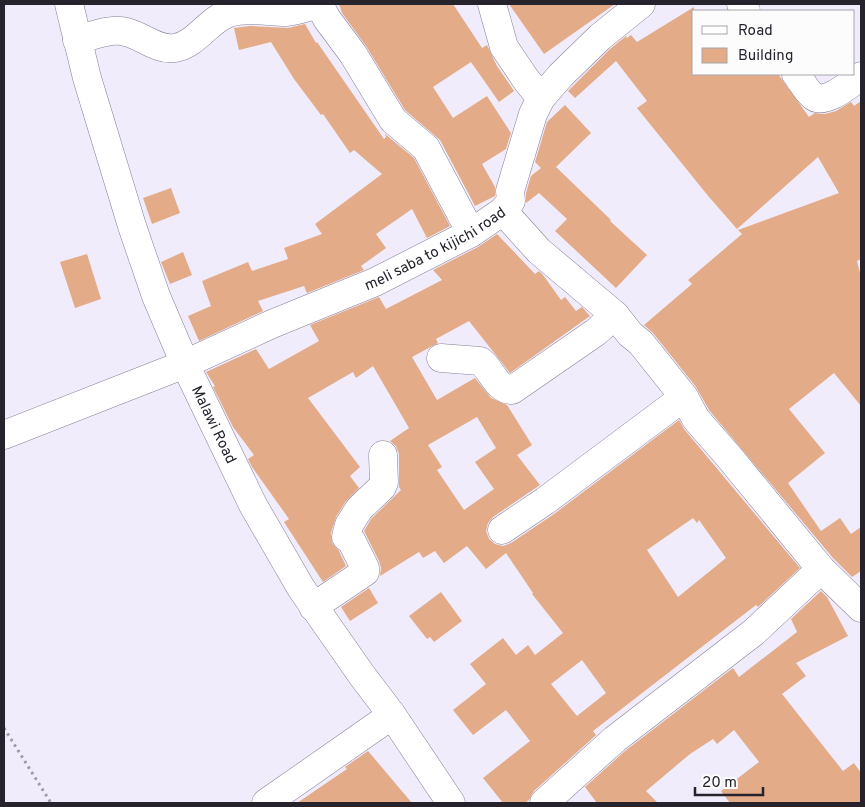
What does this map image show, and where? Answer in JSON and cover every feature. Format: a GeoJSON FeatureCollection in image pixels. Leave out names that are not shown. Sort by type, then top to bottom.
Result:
{"type":"FeatureCollection","features":[{"type":"Feature","properties":{"kind":"street","name":"Malawi Road"},"geometry":{"type":"LineString","coordinates":[[69,4],[87,78],[132,226],[156,296],[185,364],[266,528],[313,607],[392,715],[451,803]]}},
{"type":"Feature","properties":{"kind":"street"},"geometry":{"type":"LineString","coordinates":[[77,40],[112,31],[121,31],[167,48],[176,48],[192,40],[213,22],[231,12],[287,12],[319,4],[327,19],[353,54],[393,120],[426,148],[471,233]]}},
{"type":"Feature","properties":{"kind":"street"},"geometry":{"type":"LineString","coordinates":[[492,4],[501,38],[509,56],[541,98]]}},
{"type":"Feature","properties":{"kind":"street","name":"meli saba to kijichi road"},"geometry":{"type":"LineString","coordinates":[[4,435],[185,364],[285,318],[369,285],[471,233],[503,211],[511,202],[510,191],[533,114],[541,98],[561,75],[600,37],[641,4]]}},
{"type":"Feature","properties":{"kind":"street"},"geometry":{"type":"LineString","coordinates":[[797,75],[812,95],[818,99],[831,96],[861,76]]}},
{"type":"Feature","properties":{"kind":"street"},"geometry":{"type":"LineString","coordinates":[[503,211],[539,251],[615,315],[630,334],[641,343],[684,397],[696,419],[821,568],[861,608]]}},
{"type":"Feature","properties":{"kind":"street"},"geometry":{"type":"LineString","coordinates":[[441,358],[480,361],[501,387],[506,390],[512,390],[596,332],[615,315]]}},
{"type":"Feature","properties":{"kind":"street"},"geometry":{"type":"LineString","coordinates":[[502,530],[546,501],[684,397]]}},
{"type":"Feature","properties":{"kind":"street"},"geometry":{"type":"LineString","coordinates":[[313,607],[365,572],[365,568],[351,540],[346,537],[349,525],[359,509],[382,487],[384,482],[383,455]]}},
{"type":"Feature","properties":{"kind":"street"},"geometry":{"type":"LineString","coordinates":[[544,803],[615,739],[754,632],[821,568]]}},
{"type":"Feature","properties":{"kind":"street"},"geometry":{"type":"LineString","coordinates":[[266,803],[392,715]]}},
{"type":"Feature","properties":{"kind":"path"},"geometry":{"type":"LineString","coordinates":[[4,728],[51,803]]}},
{"type":"Feature","properties":{"kind":"building"},"geometry":{"type":"Polygon","coordinates":[[[339,4],[453,4],[482,48],[487,45],[497,66],[514,91],[499,102],[471,62],[433,87],[453,118],[487,96],[511,133],[506,149],[482,164],[495,187],[495,196],[475,206],[440,140],[405,110],[366,46],[342,13],[339,4]]]}},
{"type":"Feature","properties":{"kind":"building"},"geometry":{"type":"Polygon","coordinates":[[[509,4],[615,4],[544,54],[509,4]]]}},
{"type":"Feature","properties":{"kind":"building"},"geometry":{"type":"Polygon","coordinates":[[[694,7],[694,10],[692,10],[692,75],[779,75],[809,117],[815,113],[825,114],[836,111],[851,102],[854,106],[861,101],[861,259],[857,261],[861,277],[861,406],[834,373],[789,409],[825,453],[788,483],[821,531],[840,518],[851,534],[861,527],[861,571],[852,577],[833,558],[709,410],[696,387],[653,333],[644,325],[692,284],[688,280],[742,234],[738,230],[839,193],[818,157],[737,229],[637,108],[647,101],[616,61],[575,98],[568,91],[610,49],[626,36],[627,38],[631,35],[637,42],[694,7]]]}},
{"type":"Feature","properties":{"kind":"building"},"geometry":{"type":"Polygon","coordinates":[[[305,24],[316,43],[384,139],[386,137],[385,134],[414,158],[450,226],[427,238],[412,209],[376,234],[386,248],[361,266],[364,270],[307,293],[304,286],[258,301],[263,311],[199,341],[188,316],[211,306],[202,281],[248,262],[252,271],[288,259],[284,248],[322,234],[315,224],[382,174],[354,150],[350,153],[323,114],[321,115],[294,79],[271,42],[239,50],[234,28],[250,26],[288,28],[305,24]]]}},
{"type":"Feature","properties":{"kind":"building"},"geometry":{"type":"Polygon","coordinates":[[[565,105],[591,133],[556,167],[647,255],[616,288],[555,231],[567,219],[539,193],[526,203],[526,193],[531,176],[541,168],[535,162],[547,122],[565,105]]]}},
{"type":"Feature","properties":{"kind":"building"},"geometry":{"type":"Polygon","coordinates":[[[171,188],[180,213],[152,224],[143,198],[171,188]]]}},
{"type":"Feature","properties":{"kind":"building"},"geometry":{"type":"Polygon","coordinates":[[[497,234],[535,274],[539,271],[543,275],[561,300],[565,297],[576,311],[582,307],[590,316],[510,373],[469,321],[436,339],[438,343],[412,357],[437,400],[475,378],[491,398],[507,405],[532,445],[517,455],[540,485],[493,517],[488,523],[486,531],[489,539],[495,544],[503,546],[511,543],[554,514],[679,420],[684,429],[800,568],[758,607],[756,605],[593,731],[596,735],[534,791],[525,803],[503,803],[483,778],[530,741],[506,710],[473,735],[453,710],[486,684],[470,664],[503,638],[516,655],[528,645],[535,655],[563,633],[532,594],[506,553],[486,569],[467,546],[444,563],[435,551],[423,558],[419,552],[380,576],[381,568],[379,561],[364,531],[371,519],[401,490],[399,487],[399,454],[396,446],[390,441],[409,428],[373,366],[356,378],[353,372],[308,398],[360,467],[350,476],[359,488],[346,501],[336,517],[331,533],[332,543],[339,551],[346,566],[323,582],[284,522],[289,519],[252,467],[248,459],[254,455],[233,427],[213,387],[215,386],[206,372],[256,349],[269,369],[319,341],[310,325],[379,297],[386,309],[442,280],[433,270],[478,247],[497,234]],[[477,417],[428,445],[442,467],[437,470],[464,510],[494,489],[475,462],[496,448],[477,417]],[[693,518],[647,550],[678,597],[726,558],[699,520],[697,523],[693,518]],[[582,660],[551,684],[577,716],[606,693],[582,660]]]}},
{"type":"Feature","properties":{"kind":"building"},"geometry":{"type":"Polygon","coordinates":[[[183,252],[192,275],[170,284],[161,262],[183,252]]]}},
{"type":"Feature","properties":{"kind":"building"},"geometry":{"type":"Polygon","coordinates":[[[87,254],[101,299],[75,308],[60,262],[87,254]]]}},
{"type":"Feature","properties":{"kind":"building"},"geometry":{"type":"Polygon","coordinates":[[[369,588],[378,603],[350,621],[341,607],[369,588]]]}},
{"type":"Feature","properties":{"kind":"building"},"geometry":{"type":"Polygon","coordinates":[[[821,591],[827,597],[848,636],[796,663],[806,676],[782,694],[843,771],[854,763],[861,773],[861,803],[730,803],[721,791],[759,762],[734,730],[717,744],[713,739],[690,754],[646,791],[658,803],[597,803],[585,787],[625,751],[733,668],[739,677],[797,632],[791,619],[821,591]]]}},
{"type":"Feature","properties":{"kind":"building"},"geometry":{"type":"Polygon","coordinates":[[[441,592],[462,621],[434,642],[430,637],[427,639],[409,616],[441,592]]]}},
{"type":"Feature","properties":{"kind":"building"},"geometry":{"type":"Polygon","coordinates":[[[368,751],[412,803],[297,803],[347,769],[345,767],[368,751]]]}}]}
